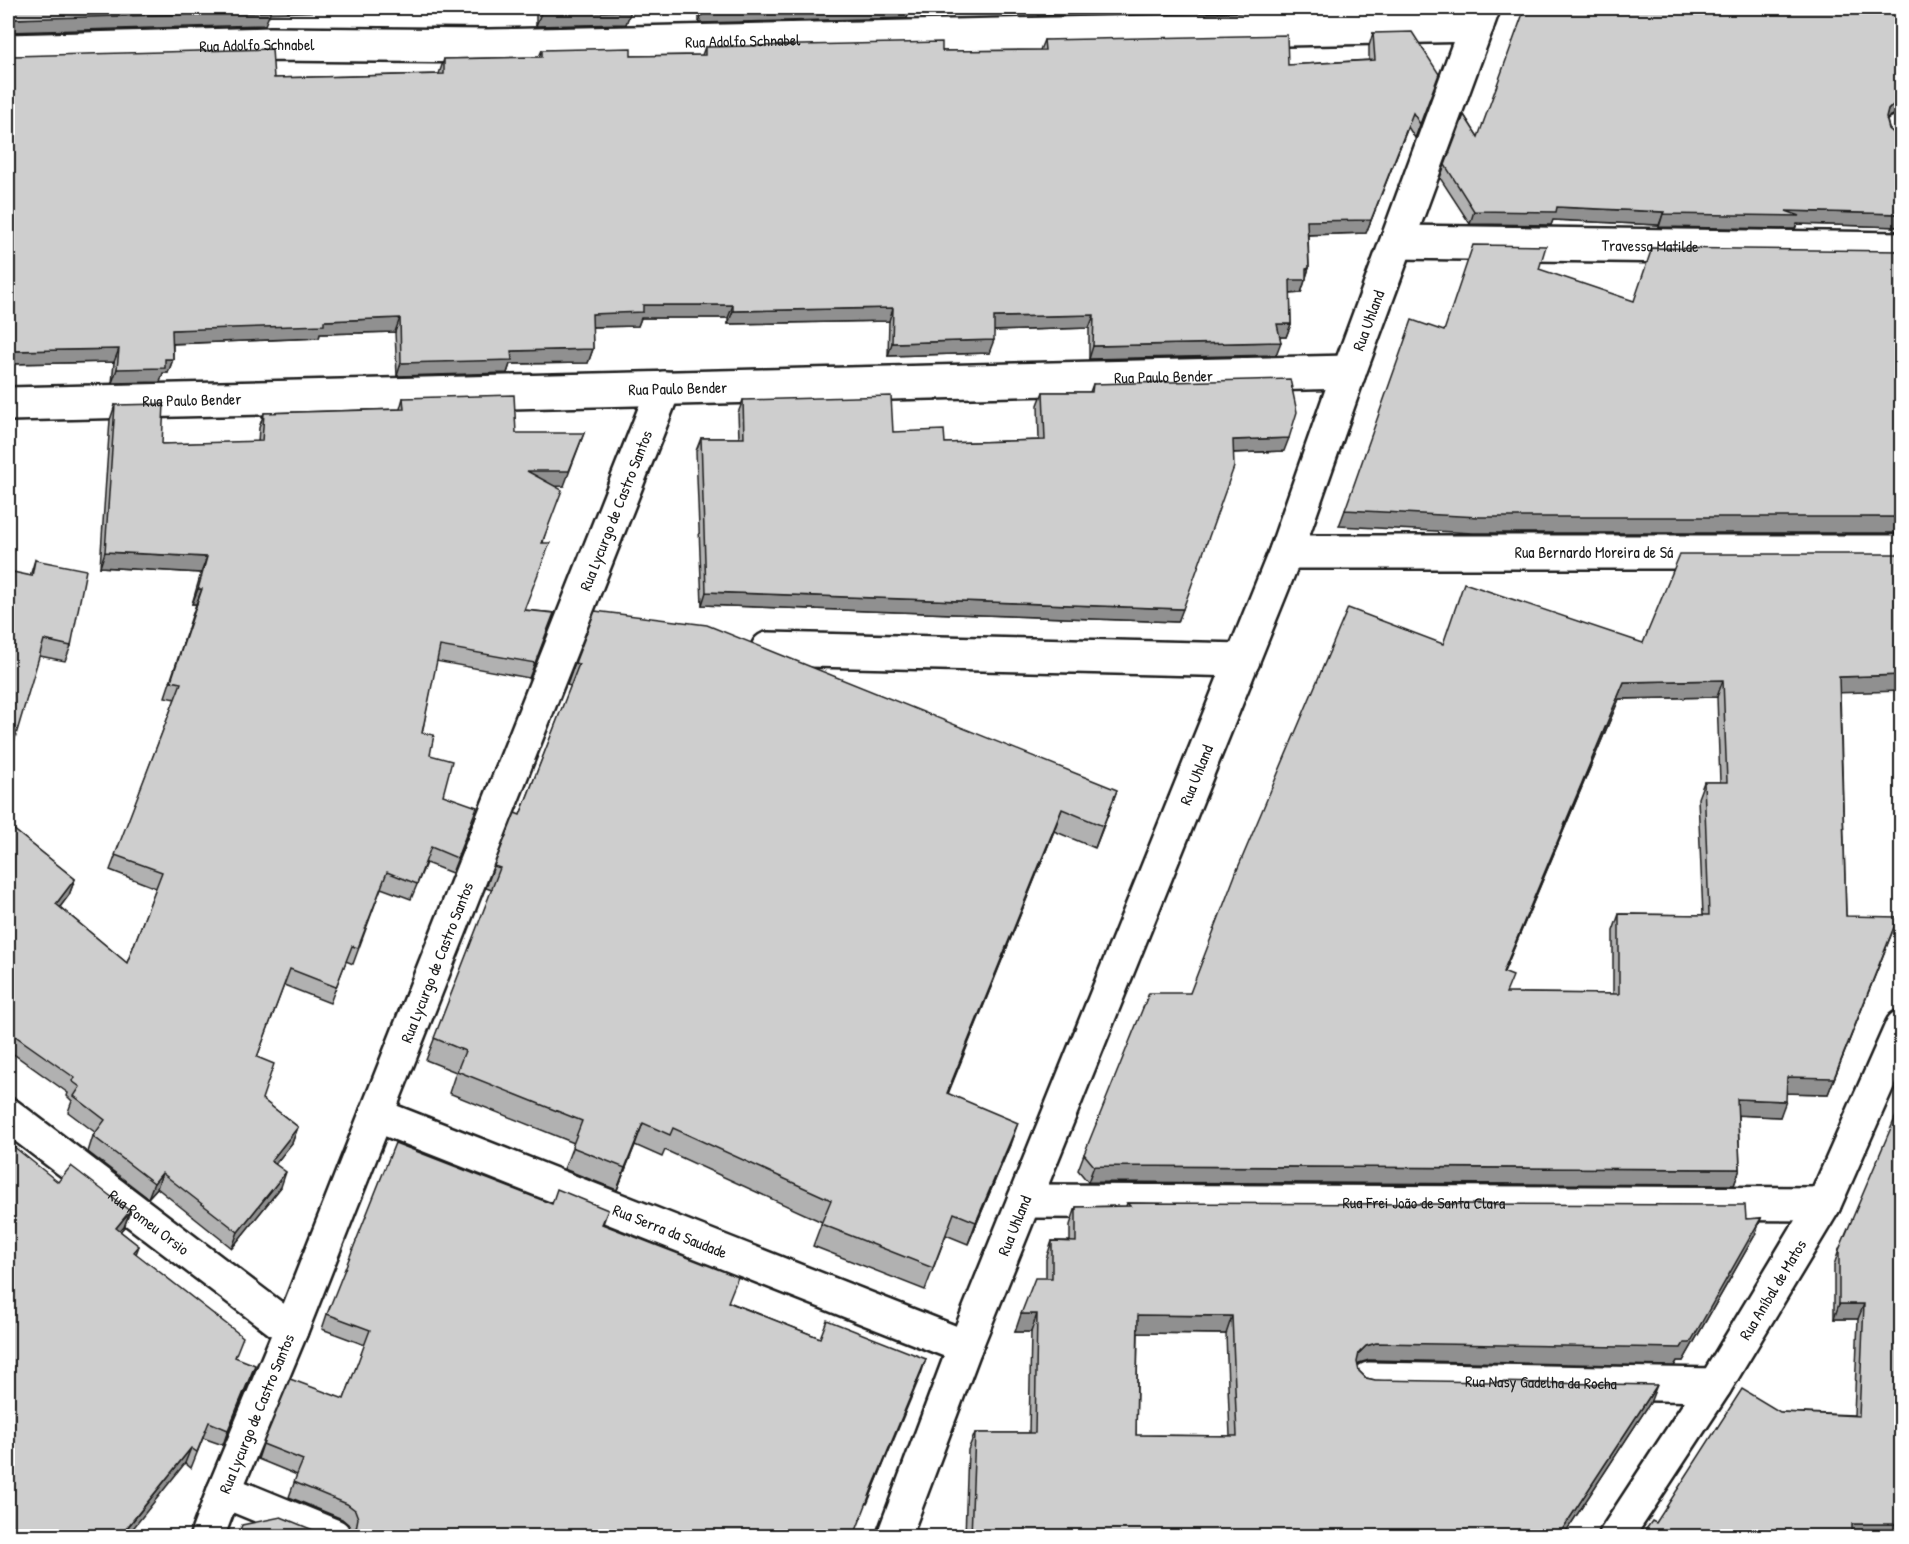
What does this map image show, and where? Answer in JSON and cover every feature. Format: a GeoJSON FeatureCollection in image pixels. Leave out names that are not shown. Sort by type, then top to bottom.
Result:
{"type":"FeatureCollection","features":[{"type":"Feature","properties":{"kind":"street","name":"Rua Adolfo Schnabel"},"geometry":{"type":"LineString","coordinates":[[8,51],[271,44],[488,46],[1480,16]]}},
{"type":"Feature","properties":{"kind":"street","name":"Rua Uhland"},"geometry":{"type":"LineString","coordinates":[[894,1536],[965,1347],[1286,552],[1349,372],[1480,16]]}},
{"type":"Feature","properties":{"kind":"street","name":"Travessa Matilde"},"geometry":{"type":"LineString","coordinates":[[1398,242],[1902,249]]}},
{"type":"Feature","properties":{"kind":"street","name":"Rua Paulo Bender"},"geometry":{"type":"LineString","coordinates":[[8,404],[1349,372]]}},
{"type":"Feature","properties":{"kind":"street","name":"Rua Lycurgo de Castro Santos"},"geometry":{"type":"LineString","coordinates":[[207,1536],[291,1330],[664,388]]}},
{"type":"Feature","properties":{"kind":"street","name":"Rua Bernardo Moreira de Sá"},"geometry":{"type":"LineString","coordinates":[[1286,552],[1902,552]]}},
{"type":"Feature","properties":{"kind":"street"},"geometry":{"type":"LineString","coordinates":[[768,649],[1243,660]]}},
{"type":"Feature","properties":{"kind":"street","name":"Rua Aníbal de Matos"},"geometry":{"type":"LineString","coordinates":[[1616,1536],[1715,1385],[1824,1204],[1902,1027]]}},
{"type":"Feature","properties":{"kind":"street","name":"Rua Romeu Orsio"},"geometry":{"type":"LineString","coordinates":[[8,1115],[291,1330]]}},
{"type":"Feature","properties":{"kind":"street","name":"Rua Serra da Saudade"},"geometry":{"type":"LineString","coordinates":[[376,1115],[965,1347]]}},
{"type":"Feature","properties":{"kind":"street","name":"Rua Frei João de Santa Clara"},"geometry":{"type":"LineString","coordinates":[[1024,1201],[1824,1204]]}},
{"type":"Feature","properties":{"kind":"street","name":"Rua Nasy Gadelha da Rocha"},"geometry":{"type":"LineString","coordinates":[[1369,1379],[1715,1385]]}},
{"type":"Feature","properties":{"kind":"street"},"geometry":{"type":"LineString","coordinates":[[224,1491],[334,1536]]}},
{"type":"Feature","properties":{"kind":"building"},"geometry":{"type":"Polygon","coordinates":[[[8,8],[270,8],[270,12],[8,20],[8,8]]]}},
{"type":"Feature","properties":{"kind":"building"},"geometry":{"type":"Polygon","coordinates":[[[541,8],[631,8],[631,11],[541,13],[541,8]]]}},
{"type":"Feature","properties":{"kind":"building"},"geometry":{"type":"Polygon","coordinates":[[[704,8],[793,8],[704,9],[704,8]]]}},
{"type":"Feature","properties":{"kind":"building"},"geometry":{"type":"Polygon","coordinates":[[[1525,8],[1902,8],[1902,102],[1895,103],[1888,110],[1886,118],[1889,129],[1902,137],[1902,214],[1786,211],[1800,216],[1663,214],[1664,212],[1557,207],[1556,212],[1474,211],[1445,165],[1464,115],[1478,137],[1525,8]]]}},
{"type":"Feature","properties":{"kind":"building"},"geometry":{"type":"Polygon","coordinates":[[[1412,32],[1439,74],[1420,124],[1413,113],[1371,220],[1307,221],[1309,268],[1306,269],[1306,280],[1290,280],[1291,324],[1277,324],[1281,342],[1093,346],[1094,315],[994,317],[994,340],[892,343],[893,308],[733,311],[733,305],[643,305],[643,312],[592,314],[593,349],[511,351],[512,360],[401,363],[400,318],[324,321],[324,325],[172,330],[173,359],[165,359],[165,368],[117,369],[119,349],[8,351],[8,55],[272,49],[274,78],[444,74],[444,59],[542,57],[542,50],[631,48],[631,56],[705,55],[705,47],[942,42],[942,51],[1045,50],[1044,40],[1287,35],[1288,65],[1375,60],[1373,33],[1412,32]]]}},
{"type":"Feature","properties":{"kind":"building"},"geometry":{"type":"Polygon","coordinates":[[[1473,245],[1546,246],[1539,269],[1634,301],[1652,248],[1902,251],[1902,517],[1479,517],[1345,510],[1412,320],[1444,331],[1473,245]]]}},
{"type":"Feature","properties":{"kind":"building"},"geometry":{"type":"Polygon","coordinates":[[[1290,379],[1297,412],[1289,438],[1233,440],[1234,467],[1183,609],[706,592],[701,438],[744,438],[743,400],[891,396],[893,432],[944,430],[945,443],[1045,440],[1043,392],[1092,392],[1093,384],[1290,379]]]}},
{"type":"Feature","properties":{"kind":"building"},"geometry":{"type":"Polygon","coordinates":[[[514,395],[516,433],[584,433],[569,471],[527,471],[562,490],[542,543],[550,543],[524,610],[554,613],[535,663],[440,646],[422,733],[434,735],[430,755],[452,761],[443,795],[477,807],[457,858],[431,847],[417,884],[387,872],[358,948],[352,946],[336,987],[290,969],[257,1057],[274,1064],[262,1099],[298,1127],[271,1161],[286,1172],[238,1232],[162,1173],[154,1183],[93,1136],[105,1120],[74,1096],[80,1087],[72,1081],[75,1078],[8,1031],[8,825],[75,879],[56,904],[127,963],[162,872],[115,855],[181,683],[171,681],[202,589],[198,589],[207,557],[105,552],[115,405],[164,404],[162,444],[262,441],[264,413],[404,409],[403,398],[514,395]]]}},
{"type":"Feature","properties":{"kind":"building"},"geometry":{"type":"Polygon","coordinates":[[[1680,554],[1902,554],[1902,675],[1839,677],[1846,916],[1898,917],[1834,1078],[1787,1077],[1786,1101],[1737,1099],[1740,1169],[1094,1166],[1084,1154],[1149,993],[1190,993],[1237,870],[1348,608],[1443,644],[1464,583],[1643,643],[1680,554]],[[1723,680],[1624,682],[1503,972],[1513,976],[1506,993],[1619,994],[1619,914],[1709,915],[1704,782],[1727,782],[1723,680]]]}},
{"type":"Feature","properties":{"kind":"building"},"geometry":{"type":"Polygon","coordinates":[[[35,560],[86,570],[71,646],[44,640],[8,762],[8,571],[32,576],[35,560]]]}},
{"type":"Feature","properties":{"kind":"building"},"geometry":{"type":"Polygon","coordinates":[[[595,611],[707,625],[1117,790],[1103,826],[1062,809],[947,1093],[1018,1123],[976,1222],[954,1213],[933,1268],[821,1224],[831,1200],[673,1128],[670,1135],[643,1123],[625,1168],[572,1147],[582,1121],[457,1071],[465,1051],[434,1038],[500,868],[494,866],[515,813],[520,815],[579,664],[575,663],[595,611]]]}},
{"type":"Feature","properties":{"kind":"building"},"geometry":{"type":"Polygon","coordinates":[[[1896,1116],[1902,1116],[1902,1524],[1852,1524],[1852,1536],[1641,1536],[1652,1521],[1656,1523],[1742,1389],[1780,1412],[1859,1416],[1864,1304],[1839,1304],[1839,1250],[1896,1116]]]}},
{"type":"Feature","properties":{"kind":"building"},"geometry":{"type":"Polygon","coordinates":[[[8,1142],[58,1182],[71,1166],[130,1211],[116,1228],[139,1246],[134,1252],[243,1337],[235,1357],[255,1365],[228,1430],[209,1422],[197,1452],[191,1448],[121,1535],[123,1536],[8,1536],[8,1142]]]}},
{"type":"Feature","properties":{"kind":"building"},"geometry":{"type":"Polygon","coordinates":[[[395,1143],[552,1204],[557,1189],[608,1210],[602,1224],[738,1277],[728,1302],[820,1338],[827,1320],[926,1359],[854,1536],[350,1536],[356,1529],[358,1518],[355,1510],[347,1504],[294,1482],[303,1460],[263,1444],[290,1379],[344,1399],[370,1330],[327,1314],[395,1143]]]}},
{"type":"Feature","properties":{"kind":"building"},"geometry":{"type":"Polygon","coordinates":[[[1127,1203],[1745,1205],[1746,1219],[1761,1218],[1690,1343],[1684,1343],[1681,1348],[1376,1343],[1366,1346],[1359,1353],[1357,1362],[1359,1371],[1366,1378],[1375,1380],[1657,1385],[1558,1536],[971,1536],[975,1433],[1035,1433],[1037,1314],[1021,1314],[1035,1278],[1052,1278],[1052,1241],[1076,1242],[1076,1207],[1130,1206],[1127,1203]],[[1138,1315],[1136,1435],[1237,1436],[1232,1316],[1138,1315]]]}},
{"type":"Feature","properties":{"kind":"building"},"geometry":{"type":"Polygon","coordinates":[[[281,1517],[328,1536],[238,1536],[242,1525],[281,1517]]]}}]}
